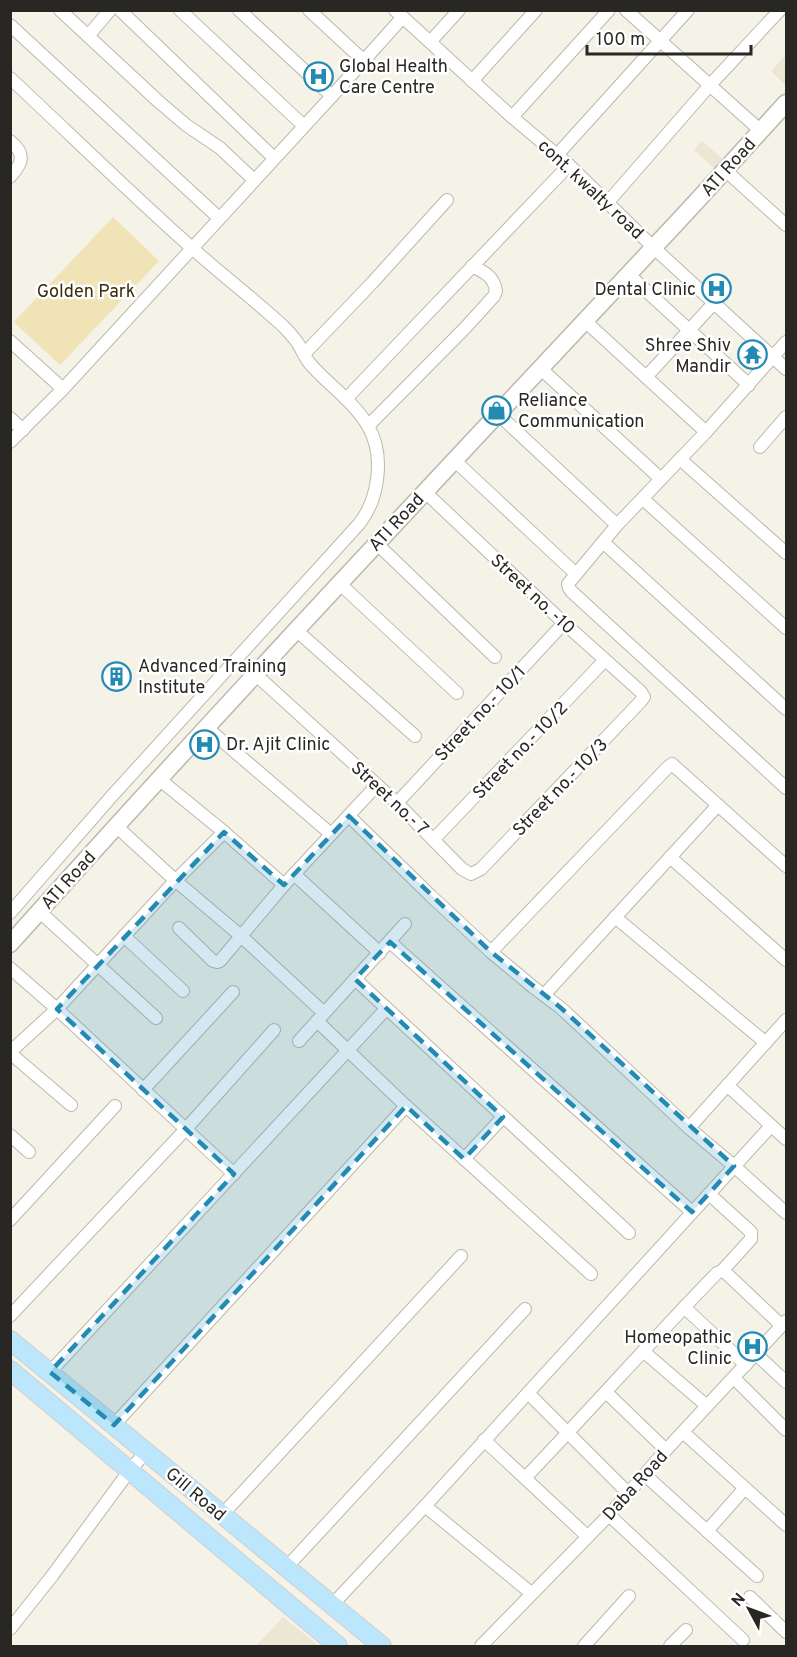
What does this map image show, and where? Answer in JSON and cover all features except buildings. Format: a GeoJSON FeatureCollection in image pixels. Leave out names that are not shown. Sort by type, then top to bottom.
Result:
{"type":"FeatureCollection","features":[{"type":"Feature","properties":{"kind":"main road","name":"Gill Road"},"geometry":{"type":"LineString","coordinates":[[10,1340],[382,1647]]}},
{"type":"Feature","properties":{"kind":"main road","name":"Gill Road"},"geometry":{"type":"LineString","coordinates":[[10,1370],[338,1647]]}},
{"type":"Feature","properties":{"kind":"street"},"geometry":{"type":"LineString","coordinates":[[60,10],[179,119],[220,148],[254,180]]}},
{"type":"Feature","properties":{"kind":"street"},"geometry":{"type":"LineString","coordinates":[[87,36],[110,10]]}},
{"type":"Feature","properties":{"kind":"street"},"geometry":{"type":"LineString","coordinates":[[120,10],[274,158]]}},
{"type":"Feature","properties":{"kind":"street"},"geometry":{"type":"LineString","coordinates":[[180,10],[304,126]]}},
{"type":"Feature","properties":{"kind":"street"},"geometry":{"type":"LineString","coordinates":[[239,10],[332,96]]}},
{"type":"Feature","properties":{"kind":"street"},"geometry":{"type":"LineString","coordinates":[[309,10],[364,61]]}},
{"type":"Feature","properties":{"kind":"street"},"geometry":{"type":"LineString","coordinates":[[430,42],[459,10]]}},
{"type":"Feature","properties":{"kind":"street"},"geometry":{"type":"LineString","coordinates":[[472,81],[536,10]]}},
{"type":"Feature","properties":{"kind":"street"},"geometry":{"type":"LineString","coordinates":[[512,117],[609,10]]}},
{"type":"Feature","properties":{"kind":"street"},"geometry":{"type":"LineString","coordinates":[[626,10],[760,131]]}},
{"type":"Feature","properties":{"kind":"street"},"geometry":{"type":"LineString","coordinates":[[557,155],[688,10]]}},
{"type":"Feature","properties":{"kind":"street"},"geometry":{"type":"LineString","coordinates":[[608,202],[710,85],[780,10]]}},
{"type":"Feature","properties":{"kind":"street"},"geometry":{"type":"LineString","coordinates":[[10,442],[63,389],[364,61],[398,14]]}},
{"type":"Feature","properties":{"kind":"street","name":"cont. kwalty road"},"geometry":{"type":"LineString","coordinates":[[398,14],[569,165],[654,248],[786,369]]}},
{"type":"Feature","properties":{"kind":"street"},"geometry":{"type":"LineString","coordinates":[[10,25],[219,218]]}},
{"type":"Feature","properties":{"kind":"street"},"geometry":{"type":"LineString","coordinates":[[10,78],[192,248],[284,327],[297,342],[306,360],[346,399],[368,426],[376,445],[377,468],[373,500],[366,515],[111,797],[10,913]]}},
{"type":"Feature","properties":{"kind":"street","name":"ATI Road"},"geometry":{"type":"LineString","coordinates":[[10,944],[206,726],[376,543],[654,248],[760,131],[784,111]]}},
{"type":"Feature","properties":{"kind":"street"},"geometry":{"type":"LineString","coordinates":[[10,141],[21,152],[20,166],[10,177]]}},
{"type":"Feature","properties":{"kind":"street"},"geometry":{"type":"LineString","coordinates":[[346,399],[569,165]]}},
{"type":"Feature","properties":{"kind":"street"},"geometry":{"type":"LineString","coordinates":[[725,170],[786,225]]}},
{"type":"Feature","properties":{"kind":"street"},"geometry":{"type":"LineString","coordinates":[[304,354],[447,200]]}},
{"type":"Feature","properties":{"kind":"street"},"geometry":{"type":"LineString","coordinates":[[368,426],[494,296],[496,291],[492,279],[488,274],[472,266]]}},
{"type":"Feature","properties":{"kind":"street"},"geometry":{"type":"LineString","coordinates":[[628,274],[749,385]]}},
{"type":"Feature","properties":{"kind":"street"},"geometry":{"type":"LineString","coordinates":[[646,377],[714,303]]}},
{"type":"Feature","properties":{"kind":"street"},"geometry":{"type":"LineString","coordinates":[[585,321],[706,432]]}},
{"type":"Feature","properties":{"kind":"street"},"geometry":{"type":"LineString","coordinates":[[10,341],[63,389]]}},
{"type":"Feature","properties":{"kind":"street"},"geometry":{"type":"LineString","coordinates":[[786,342],[706,432],[617,525],[568,584],[572,591],[786,788]]}},
{"type":"Feature","properties":{"kind":"street"},"geometry":{"type":"LineString","coordinates":[[540,368],[662,479]]}},
{"type":"Feature","properties":{"kind":"street"},"geometry":{"type":"LineString","coordinates":[[498,414],[617,525]]}},
{"type":"Feature","properties":{"kind":"street"},"geometry":{"type":"LineString","coordinates":[[760,447],[786,417]]}},
{"type":"Feature","properties":{"kind":"street"},"geometry":{"type":"LineString","coordinates":[[10,418],[23,430]]}},
{"type":"Feature","properties":{"kind":"street"},"geometry":{"type":"LineString","coordinates":[[680,459],[786,554]]}},
{"type":"Feature","properties":{"kind":"street"},"geometry":{"type":"LineString","coordinates":[[454,460],[575,573]]}},
{"type":"Feature","properties":{"kind":"street","name":"Street no. -10"},"geometry":{"type":"LineString","coordinates":[[424,492],[644,695]]}},
{"type":"Feature","properties":{"kind":"street"},"geometry":{"type":"LineString","coordinates":[[643,499],[786,628]]}},
{"type":"Feature","properties":{"kind":"street"},"geometry":{"type":"LineString","coordinates":[[603,542],[786,710]]}},
{"type":"Feature","properties":{"kind":"street"},"geometry":{"type":"LineString","coordinates":[[376,543],[495,657]]}},
{"type":"Feature","properties":{"kind":"street"},"geometry":{"type":"LineString","coordinates":[[339,583],[457,693]]}},
{"type":"Feature","properties":{"kind":"street","name":"Street no.- 10/1"},"geometry":{"type":"LineString","coordinates":[[397,803],[564,623]]}},
{"type":"Feature","properties":{"kind":"street"},"geometry":{"type":"LineString","coordinates":[[296,630],[415,736]]}},
{"type":"Feature","properties":{"kind":"street","name":"Street no.- 10/2"},"geometry":{"type":"LineString","coordinates":[[434,839],[605,660]]}},
{"type":"Feature","properties":{"kind":"street","name":"Street no.- 7"},"geometry":{"type":"LineString","coordinates":[[255,675],[397,803],[462,869],[471,874]]}},
{"type":"Feature","properties":{"kind":"street","name":"Street no.- 10/3"},"geometry":{"type":"LineString","coordinates":[[471,874],[482,869],[641,701],[644,695]]}},
{"type":"Feature","properties":{"kind":"street"},"geometry":{"type":"LineString","coordinates":[[206,726],[331,834]]}},
{"type":"Feature","properties":{"kind":"street"},"geometry":{"type":"LineString","coordinates":[[491,951],[670,765],[674,765],[786,866]]}},
{"type":"Feature","properties":{"kind":"street"},"geometry":{"type":"LineString","coordinates":[[159,778],[284,885]]}},
{"type":"Feature","properties":{"kind":"street"},"geometry":{"type":"LineString","coordinates":[[179,928],[213,961],[217,962],[284,885],[377,785]]}},
{"type":"Feature","properties":{"kind":"street"},"geometry":{"type":"LineString","coordinates":[[544,995],[718,805]]}},
{"type":"Feature","properties":{"kind":"street"},"geometry":{"type":"LineString","coordinates":[[349,816],[491,951],[527,983],[561,1008],[688,1128],[786,1213]]}},
{"type":"Feature","properties":{"kind":"street"},"geometry":{"type":"LineString","coordinates":[[116,826],[241,936],[320,1017],[348,1051],[591,1274]]}},
{"type":"Feature","properties":{"kind":"street"},"geometry":{"type":"LineString","coordinates":[[71,1105],[10,1052],[57,1009],[224,832]]}},
{"type":"Feature","properties":{"kind":"street"},"geometry":{"type":"LineString","coordinates":[[670,857],[786,960]]}},
{"type":"Feature","properties":{"kind":"street"},"geometry":{"type":"LineString","coordinates":[[294,874],[380,953]]}},
{"type":"Feature","properties":{"kind":"street"},"geometry":{"type":"LineString","coordinates":[[40,912],[156,1018]]}},
{"type":"Feature","properties":{"kind":"street"},"geometry":{"type":"LineString","coordinates":[[615,917],[766,1043]]}},
{"type":"Feature","properties":{"kind":"street"},"geometry":{"type":"LineString","coordinates":[[299,1041],[405,924]]}},
{"type":"Feature","properties":{"kind":"street"},"geometry":{"type":"LineString","coordinates":[[124,936],[183,991]]}},
{"type":"Feature","properties":{"kind":"street"},"geometry":{"type":"LineString","coordinates":[[390,942],[692,1212]]}},
{"type":"Feature","properties":{"kind":"street"},"geometry":{"type":"LineString","coordinates":[[10,969],[57,1009],[234,1174]]}},
{"type":"Feature","properties":{"kind":"street"},"geometry":{"type":"LineString","coordinates":[[355,979],[629,1233]]}},
{"type":"Feature","properties":{"kind":"street"},"geometry":{"type":"LineString","coordinates":[[143,1090],[233,992]]}},
{"type":"Feature","properties":{"kind":"street"},"geometry":{"type":"LineString","coordinates":[[50,1372],[386,1009]]}},
{"type":"Feature","properties":{"kind":"street"},"geometry":{"type":"LineString","coordinates":[[688,1128],[786,1020]]}},
{"type":"Feature","properties":{"kind":"street"},"geometry":{"type":"LineString","coordinates":[[10,1316],[185,1130],[274,1030]]}},
{"type":"Feature","properties":{"kind":"street"},"geometry":{"type":"LineString","coordinates":[[727,1085],[786,1139]]}},
{"type":"Feature","properties":{"kind":"street"},"geometry":{"type":"LineString","coordinates":[[10,1220],[116,1106]]}},
{"type":"Feature","properties":{"kind":"street"},"geometry":{"type":"LineString","coordinates":[[114,1425],[406,1106]]}},
{"type":"Feature","properties":{"kind":"street"},"geometry":{"type":"LineString","coordinates":[[464,1159],[503,1117]]}},
{"type":"Feature","properties":{"kind":"street"},"geometry":{"type":"LineString","coordinates":[[332,1605],[771,1126]]}},
{"type":"Feature","properties":{"kind":"street"},"geometry":{"type":"LineString","coordinates":[[10,1136],[29,1152]]}},
{"type":"Feature","properties":{"kind":"street"},"geometry":{"type":"LineString","coordinates":[[526,1477],[642,1351],[751,1239],[751,1232],[709,1194]]}},
{"type":"Feature","properties":{"kind":"street"},"geometry":{"type":"LineString","coordinates":[[222,1515],[461,1256]]}},
{"type":"Feature","properties":{"kind":"street"},"geometry":{"type":"LineString","coordinates":[[722,1271],[784,1323]]}},
{"type":"Feature","properties":{"kind":"street"},"geometry":{"type":"LineString","coordinates":[[684,1307],[746,1365]]}},
{"type":"Feature","properties":{"kind":"street"},"geometry":{"type":"LineString","coordinates":[[286,1568],[525,1309]]}},
{"type":"Feature","properties":{"kind":"street","name":"Daba Road"},"geometry":{"type":"LineString","coordinates":[[481,1647],[586,1536],[609,1515],[784,1323]]}},
{"type":"Feature","properties":{"kind":"street"},"geometry":{"type":"LineString","coordinates":[[642,1351],[707,1406]]}},
{"type":"Feature","properties":{"kind":"street"},"geometry":{"type":"LineString","coordinates":[[756,1354],[786,1382]]}},
{"type":"Feature","properties":{"kind":"street"},"geometry":{"type":"LineString","coordinates":[[734,1378],[786,1431]]}},
{"type":"Feature","properties":{"kind":"street"},"geometry":{"type":"LineString","coordinates":[[606,1392],[666,1450]]}},
{"type":"Feature","properties":{"kind":"street"},"geometry":{"type":"LineString","coordinates":[[528,1393],[628,1493]]}},
{"type":"Feature","properties":{"kind":"street"},"geometry":{"type":"LineString","coordinates":[[684,1432],[786,1525]]}},
{"type":"Feature","properties":{"kind":"street"},"geometry":{"type":"LineString","coordinates":[[484,1440],[526,1477],[586,1536]]}},
{"type":"Feature","properties":{"kind":"street"},"geometry":{"type":"LineString","coordinates":[[10,1629],[146,1452]]}},
{"type":"Feature","properties":{"kind":"street"},"geometry":{"type":"LineString","coordinates":[[645,1474],[758,1576]]}},
{"type":"Feature","properties":{"kind":"street"},"geometry":{"type":"LineString","coordinates":[[707,1531],[745,1488]]}},
{"type":"Feature","properties":{"kind":"street"},"geometry":{"type":"LineString","coordinates":[[425,1506],[531,1593]]}},
{"type":"Feature","properties":{"kind":"street"},"geometry":{"type":"LineString","coordinates":[[609,1515],[743,1640]]}},
{"type":"Feature","properties":{"kind":"street"},"geometry":{"type":"LineString","coordinates":[[584,1647],[629,1596]]}},
{"type":"Feature","properties":{"kind":"street"},"geometry":{"type":"LineString","coordinates":[[750,1597],[786,1632]]}},
{"type":"Feature","properties":{"kind":"street"},"geometry":{"type":"LineString","coordinates":[[670,1647],[686,1630]]}},
{"type":"Feature","properties":{"kind":"highlighted area"},"geometry":{"type":"Polygon","coordinates":[[[349,816],[491,952],[561,1008],[734,1166],[692,1212],[390,942],[355,979],[503,1117],[464,1159],[406,1106],[114,1425],[50,1372],[234,1174],[57,1009],[224,832],[284,885],[349,816]]]}},
{"type":"Feature","properties":{"kind":"shaded area"},"geometry":{"type":"Polygon","coordinates":[[[784,57],[786,59],[786,86],[771,71],[784,57]]]}},
{"type":"Feature","properties":{"kind":"shaded area"},"geometry":{"type":"Polygon","coordinates":[[[702,141],[724,160],[714,168],[694,150],[702,141]]]}},
{"type":"Feature","properties":{"kind":"shaded area"},"geometry":{"type":"Polygon","coordinates":[[[283,1617],[319,1646],[256,1646],[283,1617]]]}},
{"type":"Feature","properties":{"kind":"green space","name":"Golden Park"},"geometry":{"type":"Polygon","coordinates":[[[113,217],[159,261],[60,365],[14,322],[113,217]]]}},
{"type":"Feature","properties":{"kind":"place","name":"Global Health Care Centre"},"geometry":{"type":"Point","coordinates":[318,76]}},
{"type":"Feature","properties":{"kind":"place","name":"Dental Clinic"},"geometry":{"type":"Point","coordinates":[717,289]}},
{"type":"Feature","properties":{"kind":"place","name":"Shree Shiv Mandir"},"geometry":{"type":"Point","coordinates":[752,355]}},
{"type":"Feature","properties":{"kind":"place","name":"Reliance Communication"},"geometry":{"type":"Point","coordinates":[497,410]}},
{"type":"Feature","properties":{"kind":"place","name":"Advanced Training Institute"},"geometry":{"type":"Point","coordinates":[117,676]}},
{"type":"Feature","properties":{"kind":"place","name":"Dr. Ajit Clinic"},"geometry":{"type":"Point","coordinates":[205,744]}},
{"type":"Feature","properties":{"kind":"place","name":"Homeopathic Clinic"},"geometry":{"type":"Point","coordinates":[753,1347]}}]}
